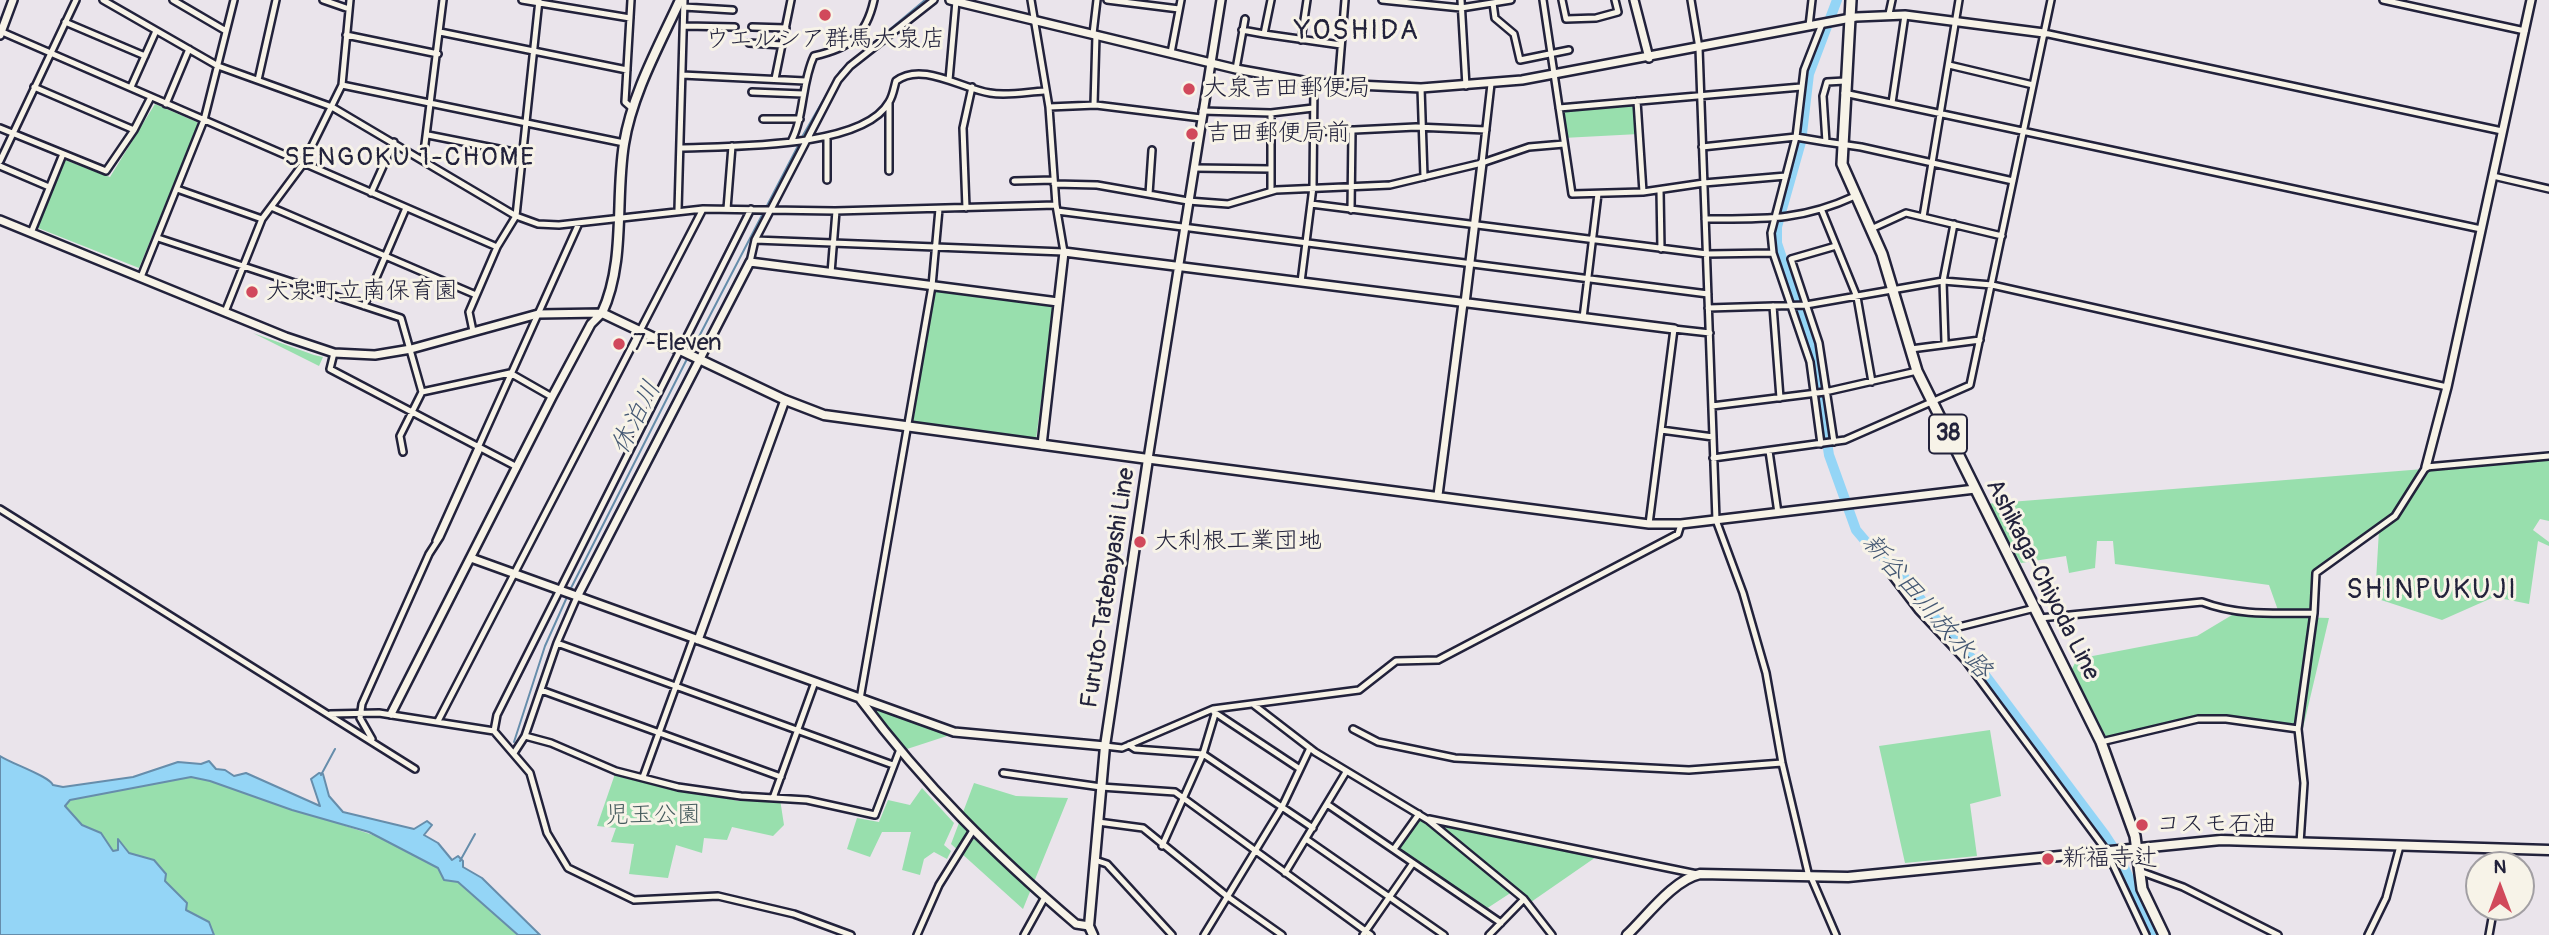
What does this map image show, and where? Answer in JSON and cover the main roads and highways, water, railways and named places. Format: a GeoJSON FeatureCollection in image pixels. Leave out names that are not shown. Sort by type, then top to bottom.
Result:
{"type":"FeatureCollection","features":[{"type":"Feature","properties":{"kind":"main road","name":"Ashikaga-Chiyoda Line"},"geometry":{"type":"LineString","coordinates":[[1851,0],[1841,143],[1842,164],[1894,290],[1917,371],[2101,743],[2137,847],[2145,897],[2164,935]]}},
{"type":"Feature","properties":{"kind":"main road","name":"Furuto-Tatebayashi Line"},"geometry":{"type":"LineString","coordinates":[[683,2],[633,109],[624,143],[614,271],[602,313],[785,400],[824,415],[1148,459],[1105,746],[1089,926],[1093,935]]}},
{"type":"Feature","properties":{"kind":"main road"},"geometry":{"type":"LineString","coordinates":[[1628,935],[1666,897],[1690,877],[1700,874],[1810,877],[1866,875],[2221,840],[2549,850]]}},
{"type":"Feature","properties":{"kind":"water"},"geometry":{"type":"Polygon","coordinates":[[[0,756],[45,778],[53,785],[63,787],[133,777],[178,762],[201,764],[209,761],[216,769],[225,770],[234,776],[246,773],[320,806],[311,779],[319,773],[323,774],[329,796],[343,812],[414,829],[427,821],[432,825],[424,835],[438,843],[452,860],[458,856],[463,861],[463,867],[482,878],[540,935],[518,935],[458,882],[444,880],[438,868],[369,832],[191,777],[70,800],[65,806],[82,825],[101,833],[113,851],[118,850],[118,839],[129,853],[154,860],[166,874],[165,881],[187,903],[186,910],[209,922],[214,935],[0,935],[0,756]]]}},
{"type":"Feature","properties":{"kind":"waterway","name":"休泊川"},"geometry":{"type":"LineString","coordinates":[[802,137],[840,71],[925,0]]}},
{"type":"Feature","properties":{"kind":"waterway","name":"新谷田川放水路"},"geometry":{"type":"LineString","coordinates":[[1837,0],[1809,74],[1801,142],[1777,227],[1777,243],[1813,352],[1829,455],[1856,530],[1873,550],[1895,565],[1935,618],[1976,663],[2105,835],[2120,858],[2154,935]]}},
{"type":"Feature","properties":{"kind":"waterway","name":"休泊川"},"geometry":{"type":"LineString","coordinates":[[691,352],[800,142]]}},
{"type":"Feature","properties":{"kind":"waterway","name":"休泊川"},"geometry":{"type":"LineString","coordinates":[[569,592],[688,357]]}},
{"type":"Feature","properties":{"kind":"waterway","name":"休泊川"},"geometry":{"type":"LineString","coordinates":[[514,742],[545,646],[567,597]]}},
{"type":"Feature","properties":{"kind":"waterway"},"geometry":{"type":"LineString","coordinates":[[321,775],[335,749]]}},
{"type":"Feature","properties":{"kind":"waterway","name":"休泊川"},"geometry":{"type":"LineString","coordinates":[[460,861],[475,834]]}},
{"type":"Feature","properties":{"kind":"place","name":"ウエルシア群馬大泉店"},"geometry":{"type":"Point","coordinates":[825,15]}},
{"type":"Feature","properties":{"kind":"place","name":"大泉吉田郵便局"},"geometry":{"type":"Point","coordinates":[1189,89]}},
{"type":"Feature","properties":{"kind":"place","name":"吉田郵便局前"},"geometry":{"type":"Point","coordinates":[1192,134]}},
{"type":"Feature","properties":{"kind":"place","name":"大泉町立南保育園"},"geometry":{"type":"Point","coordinates":[252,292]}},
{"type":"Feature","properties":{"kind":"place","name":"7-Eleven"},"geometry":{"type":"Point","coordinates":[619,344]}},
{"type":"Feature","properties":{"kind":"place","name":"大利根工業団地"},"geometry":{"type":"Point","coordinates":[1140,542]}},
{"type":"Feature","properties":{"kind":"place","name":"コスモ石油"},"geometry":{"type":"Point","coordinates":[2142,825]}},
{"type":"Feature","properties":{"kind":"place","name":"新福寺辻"},"geometry":{"type":"Point","coordinates":[2048,859]}},
{"type":"Feature","properties":{"kind":"district","name":"YOSHIDA"},"geometry":{"type":"Point","coordinates":[1357,32]}},
{"type":"Feature","properties":{"kind":"district","name":"SENGOKU 1-CHOME"},"geometry":{"type":"Point","coordinates":[410,158]}},
{"type":"Feature","properties":{"kind":"district","name":"SHINPUKUJI"},"geometry":{"type":"Point","coordinates":[2432,591]}},
{"type":"Feature","properties":{"kind":"park label","name":"児玉公園"},"geometry":{"type":"Point","coordinates":[653,816]}}]}
